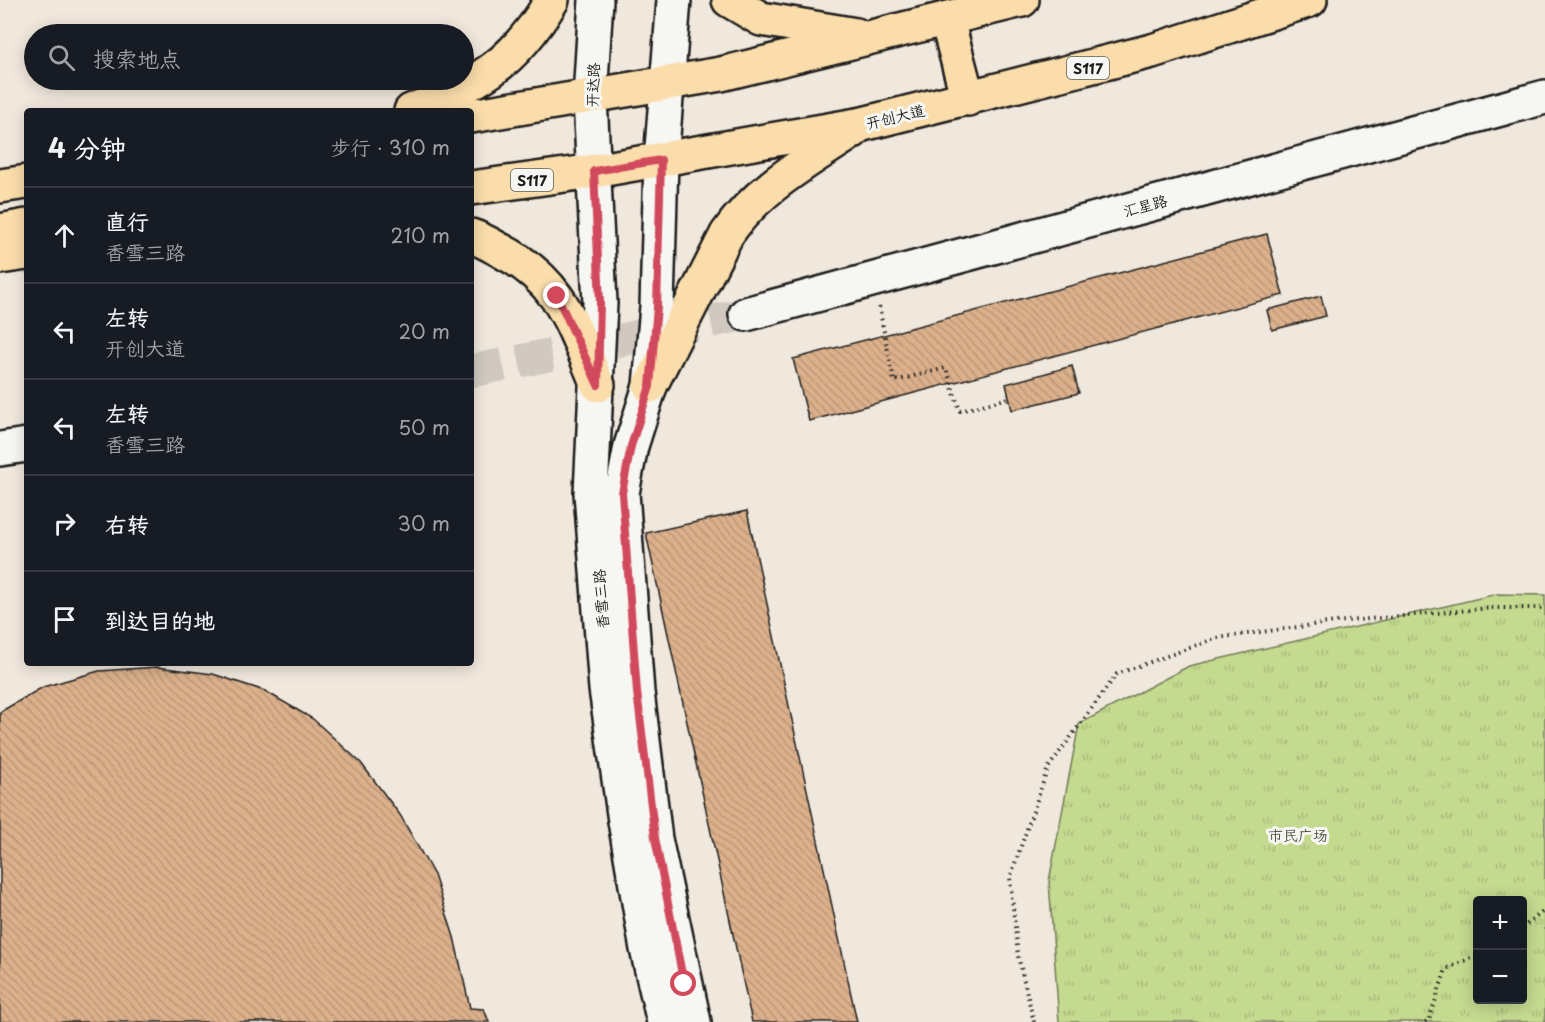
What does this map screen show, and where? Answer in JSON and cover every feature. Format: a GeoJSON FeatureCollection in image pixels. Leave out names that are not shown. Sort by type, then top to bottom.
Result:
{"type":"FeatureCollection","features":[{"type":"Feature","properties":{"kind":"main road"},"geometry":{"type":"LineString","coordinates":[[474,81],[495,69],[518,48],[552,0]]}},
{"type":"Feature","properties":{"kind":"main road","name":"开达路"},"geometry":{"type":"LineString","coordinates":[[594,171],[590,98],[596,0]]}},
{"type":"Feature","properties":{"kind":"main road"},"geometry":{"type":"LineString","coordinates":[[661,160],[674,0]]}},
{"type":"Feature","properties":{"kind":"main road"},"geometry":{"type":"LineString","coordinates":[[729,0],[761,19],[876,38]]}},
{"type":"Feature","properties":{"kind":"main road"},"geometry":{"type":"LineString","coordinates":[[474,116],[668,84],[876,38],[1022,0]]}},
{"type":"Feature","properties":{"kind":"main road","name":"开创大道"},"geometry":{"type":"LineString","coordinates":[[474,189],[661,160],[863,124],[1152,51],[1310,0]]}},
{"type":"Feature","properties":{"kind":"main road"},"geometry":{"type":"LineString","coordinates":[[947,20],[968,99]]}},
{"type":"Feature","properties":{"kind":"main road"},"geometry":{"type":"LineString","coordinates":[[418,108],[457,90]]}},
{"type":"Feature","properties":{"kind":"main road","name":"汇星路"},"geometry":{"type":"LineString","coordinates":[[746,314],[1545,97]]}},
{"type":"Feature","properties":{"kind":"main road"},"geometry":{"type":"LineString","coordinates":[[650,386],[727,234],[742,211],[764,190],[863,124]]}},
{"type":"Feature","properties":{"kind":"main road","name":"香雪三路"},"geometry":{"type":"LineString","coordinates":[[661,160],[657,307],[650,386],[631,446],[622,493],[637,692],[655,838],[694,1022]]}},
{"type":"Feature","properties":{"kind":"main road","name":"香雪三路"},"geometry":{"type":"LineString","coordinates":[[594,171],[600,303],[598,385],[591,493],[606,689],[647,950],[664,1022]]}},
{"type":"Feature","properties":{"kind":"main road"},"geometry":{"type":"LineString","coordinates":[[0,186],[24,182]]}},
{"type":"Feature","properties":{"kind":"main road"},"geometry":{"type":"LineString","coordinates":[[0,231],[24,227]]}},
{"type":"Feature","properties":{"kind":"main road"},"geometry":{"type":"LineString","coordinates":[[474,237],[512,255],[537,272],[557,296],[598,385]]}},
{"type":"Feature","properties":{"kind":"main road"},"geometry":{"type":"LineString","coordinates":[[0,257],[24,253]]}},
{"type":"Feature","properties":{"kind":"main road"},"geometry":{"type":"LineString","coordinates":[[0,449],[24,445]]}},
{"type":"Feature","properties":{"kind":"path"},"geometry":{"type":"LineString","coordinates":[[873,279],[894,381],[946,368],[960,411],[1009,398]]}},
{"type":"Feature","properties":{"kind":"path"},"geometry":{"type":"LineString","coordinates":[[1034,1022],[1018,956],[1010,878],[1048,768],[1117,674],[1217,638],[1335,622],[1492,608],[1545,608]]}},
{"type":"Feature","properties":{"kind":"path"},"geometry":{"type":"LineString","coordinates":[[1527,924],[1545,910]]}},
{"type":"Feature","properties":{"kind":"path"},"geometry":{"type":"LineString","coordinates":[[1425,1022],[1429,1020],[1446,969],[1473,957]]}},
{"type":"Feature","properties":{"kind":"green space","name":"市民广场"},"geometry":{"type":"Polygon","coordinates":[[[1497,594],[1545,595],[1545,1022],[1059,1022],[1049,881],[1079,724],[1189,666],[1497,594]]]}},
{"type":"Feature","properties":{"kind":"building"},"geometry":{"type":"Polygon","coordinates":[[[1267,234],[1283,295],[809,421],[793,359],[1267,234]]]}},
{"type":"Feature","properties":{"kind":"building"},"geometry":{"type":"Polygon","coordinates":[[[1321,296],[1326,316],[1272,330],[1267,310],[1321,296]]]}},
{"type":"Feature","properties":{"kind":"building"},"geometry":{"type":"Polygon","coordinates":[[[1072,366],[1079,393],[1012,410],[1006,384],[1072,366]]]}},
{"type":"Feature","properties":{"kind":"building"},"geometry":{"type":"Polygon","coordinates":[[[747,511],[857,1022],[752,1022],[646,533],[747,511]]]}},
{"type":"Feature","properties":{"kind":"building"},"geometry":{"type":"Polygon","coordinates":[[[157,667],[213,674],[265,691],[313,719],[361,763],[400,815],[434,875],[454,937],[470,1008],[484,1009],[489,1022],[0,1022],[0,712],[43,687],[99,671],[157,667]]]}},
{"type":"Feature","properties":{"kind":"tunnel"},"geometry":{"type":"LineString","coordinates":[[474,370],[746,314]]}},
{"type":"Feature","properties":{"kind":"route"},"geometry":{"type":"LineString","coordinates":[[557,296],[598,385],[600,303],[594,171],[661,160],[657,307],[650,386],[631,446],[622,493],[637,692],[655,838],[684,984]]}}]}
